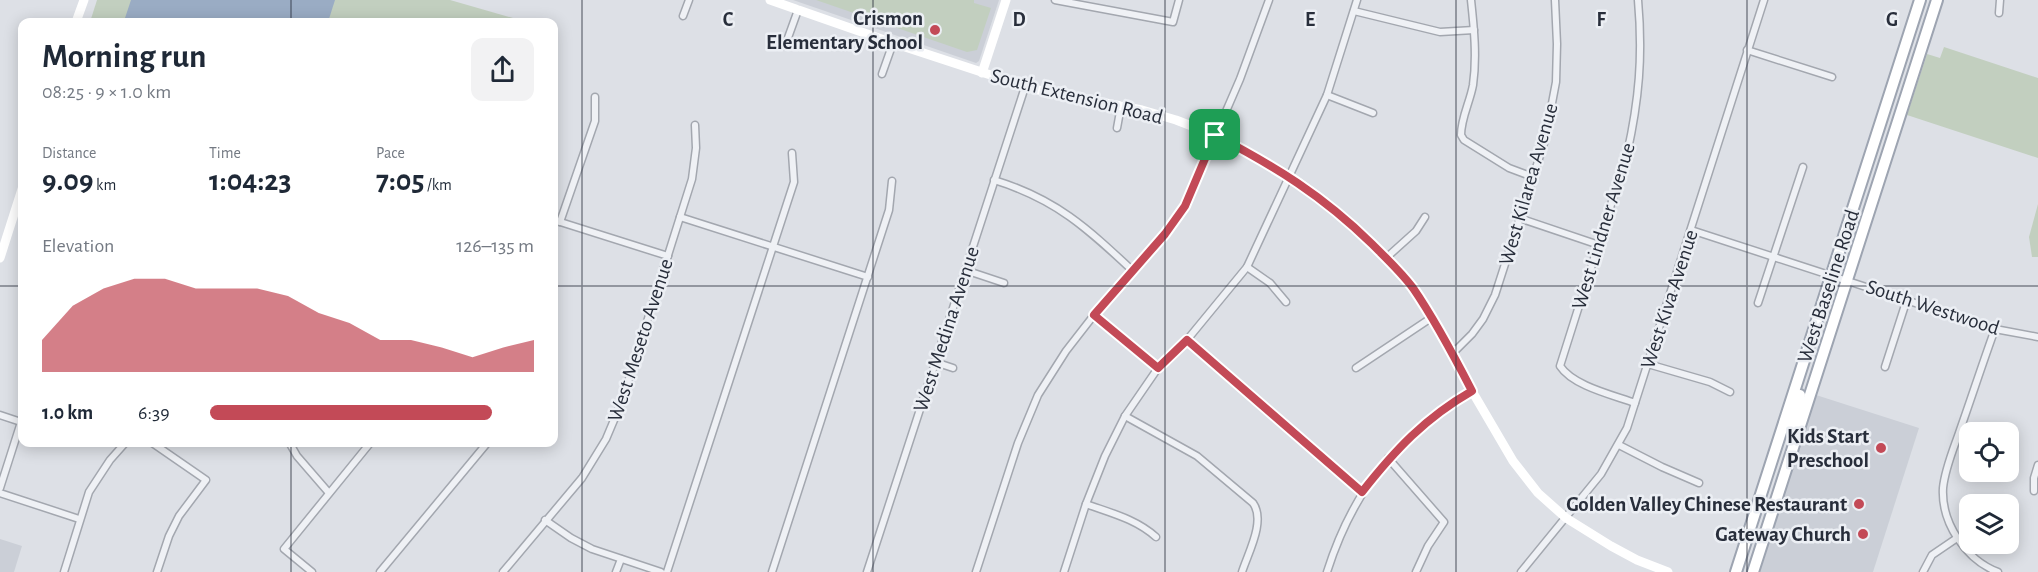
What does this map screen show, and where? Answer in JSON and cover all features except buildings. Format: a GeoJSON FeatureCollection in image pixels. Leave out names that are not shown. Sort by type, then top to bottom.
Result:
{"type":"FeatureCollection","features":[{"type":"Feature","properties":{"kind":"main road","name":"West Baseline Road"},"geometry":{"type":"LineString","coordinates":[[1736,572],[1920,0]]}},
{"type":"Feature","properties":{"kind":"main road","name":"West Baseline Road"},"geometry":{"type":"LineString","coordinates":[[1753,572],[1937,0]]}},
{"type":"Feature","properties":{"kind":"main road"},"geometry":{"type":"LineString","coordinates":[[1796,439],[1791,430],[1799,400],[1801,371]]}},
{"type":"Feature","properties":{"kind":"street"},"geometry":{"type":"LineString","coordinates":[[77,18],[84,0]]}},
{"type":"Feature","properties":{"kind":"street"},"geometry":{"type":"LineString","coordinates":[[683,16],[689,0]]}},
{"type":"Feature","properties":{"kind":"street","name":"South Extension Road"},"geometry":{"type":"LineString","coordinates":[[770,0],[893,44],[1025,87],[1121,106],[1176,120],[1215,135],[1290,176],[1326,202],[1386,258],[1412,287],[1453,353],[1472,391],[1513,461],[1538,493],[1566,518],[1620,551],[1668,572]]}},
{"type":"Feature","properties":{"kind":"street"},"geometry":{"type":"LineString","coordinates":[[982,73],[1006,0]]}},
{"type":"Feature","properties":{"kind":"street"},"geometry":{"type":"LineString","coordinates":[[1054,0],[1173,22],[1179,0]]}},
{"type":"Feature","properties":{"kind":"street"},"geometry":{"type":"LineString","coordinates":[[976,572],[1018,443],[1038,394],[1066,351],[1094,315],[1165,234],[1185,206],[1240,79],[1269,0]]}},
{"type":"Feature","properties":{"kind":"street"},"geometry":{"type":"LineString","coordinates":[[1064,572],[1086,504],[1105,456],[1125,416],[1158,368],[1187,340],[1247,267],[1327,95],[1357,0]]}},
{"type":"Feature","properties":{"kind":"street"},"geometry":{"type":"LineString","coordinates":[[1471,0],[1474,30],[1473,85],[1461,135],[1464,140],[1499,162],[1533,177]]}},
{"type":"Feature","properties":{"kind":"street","name":"West Kilarea Avenue"},"geometry":{"type":"LineString","coordinates":[[1453,353],[1483,319],[1495,295],[1545,140],[1556,82],[1555,0]]}},
{"type":"Feature","properties":{"kind":"street","name":"West Lindner Avenue"},"geometry":{"type":"LineString","coordinates":[[1635,403],[1590,387],[1564,373],[1560,366],[1627,154],[1635,121],[1641,61],[1638,0]]}},
{"type":"Feature","properties":{"kind":"street","name":"West Kiva Avenue"},"geometry":{"type":"LineString","coordinates":[[1521,572],[1601,474],[1627,428],[1764,0]]}},
{"type":"Feature","properties":{"kind":"street"},"geometry":{"type":"LineString","coordinates":[[1999,13],[2000,0]]}},
{"type":"Feature","properties":{"kind":"street"},"geometry":{"type":"LineString","coordinates":[[785,46],[798,10]]}},
{"type":"Feature","properties":{"kind":"street"},"geometry":{"type":"LineString","coordinates":[[1354,11],[1440,32],[1474,30]]}},
{"type":"Feature","properties":{"kind":"street"},"geometry":{"type":"LineString","coordinates":[[882,74],[893,44]]}},
{"type":"Feature","properties":{"kind":"street"},"geometry":{"type":"LineString","coordinates":[[1747,50],[1832,77]]}},
{"type":"Feature","properties":{"kind":"street","name":"West Medina Avenue"},"geometry":{"type":"LineString","coordinates":[[867,572],[1025,87]]}},
{"type":"Feature","properties":{"kind":"street"},"geometry":{"type":"LineString","coordinates":[[1327,95],[1373,113]]}},
{"type":"Feature","properties":{"kind":"street"},"geometry":{"type":"LineString","coordinates":[[558,218],[595,121],[595,97]]}},
{"type":"Feature","properties":{"kind":"street"},"geometry":{"type":"LineString","coordinates":[[1117,128],[1121,106]]}},
{"type":"Feature","properties":{"kind":"street","name":"West Meseto Avenue"},"geometry":{"type":"LineString","coordinates":[[503,572],[582,478],[606,439],[622,401],[692,179],[696,148],[695,126]]}},
{"type":"Feature","properties":{"kind":"street"},"geometry":{"type":"LineString","coordinates":[[667,572],[794,182],[792,153]]}},
{"type":"Feature","properties":{"kind":"street"},"geometry":{"type":"LineString","coordinates":[[1758,303],[1803,167]]}},
{"type":"Feature","properties":{"kind":"street"},"geometry":{"type":"LineString","coordinates":[[994,180],[1021,189],[1065,212],[1093,233],[1133,271]]}},
{"type":"Feature","properties":{"kind":"street"},"geometry":{"type":"LineString","coordinates":[[772,572],[889,210],[892,182]]}},
{"type":"Feature","properties":{"kind":"street"},"geometry":{"type":"LineString","coordinates":[[0,258],[18,202]]}},
{"type":"Feature","properties":{"kind":"street"},"geometry":{"type":"LineString","coordinates":[[680,217],[868,277]]}},
{"type":"Feature","properties":{"kind":"street"},"geometry":{"type":"LineString","coordinates":[[1386,258],[1416,231],[1425,217]]}},
{"type":"Feature","properties":{"kind":"street"},"geometry":{"type":"LineString","coordinates":[[1519,218],[1599,245]]}},
{"type":"Feature","properties":{"kind":"street"},"geometry":{"type":"LineString","coordinates":[[558,221],[668,256]]}},
{"type":"Feature","properties":{"kind":"street","name":"South Westwood"},"geometry":{"type":"LineString","coordinates":[[1691,230],[1995,328],[2038,337]]}},
{"type":"Feature","properties":{"kind":"street"},"geometry":{"type":"LineString","coordinates":[[1247,267],[1270,283],[1286,302]]}},
{"type":"Feature","properties":{"kind":"street"},"geometry":{"type":"LineString","coordinates":[[965,270],[1005,283]]}},
{"type":"Feature","properties":{"kind":"street"},"geometry":{"type":"LineString","coordinates":[[1885,367],[1907,299]]}},
{"type":"Feature","properties":{"kind":"street"},"geometry":{"type":"LineString","coordinates":[[1094,315],[1158,368]]}},
{"type":"Feature","properties":{"kind":"street"},"geometry":{"type":"LineString","coordinates":[[1356,368],[1431,318]]}},
{"type":"Feature","properties":{"kind":"street"},"geometry":{"type":"LineString","coordinates":[[1995,328],[1951,455],[1943,488],[1946,513],[1957,538],[1972,557],[1998,572]]}},
{"type":"Feature","properties":{"kind":"street"},"geometry":{"type":"LineString","coordinates":[[1187,340],[1362,492]]}},
{"type":"Feature","properties":{"kind":"street"},"geometry":{"type":"LineString","coordinates":[[935,362],[953,368]]}},
{"type":"Feature","properties":{"kind":"street"},"geometry":{"type":"LineString","coordinates":[[1648,364],[1710,382],[1730,392]]}},
{"type":"Feature","properties":{"kind":"street"},"geometry":{"type":"LineString","coordinates":[[1327,572],[1343,526],[1362,492],[1388,458],[1418,428],[1448,405],[1472,391]]}},
{"type":"Feature","properties":{"kind":"street"},"geometry":{"type":"LineString","coordinates":[[0,415],[18,420]]}},
{"type":"Feature","properties":{"kind":"street"},"geometry":{"type":"LineString","coordinates":[[1125,416],[1197,456],[1253,503],[1257,509],[1257,527],[1242,572]]}},
{"type":"Feature","properties":{"kind":"street"},"geometry":{"type":"LineString","coordinates":[[0,488],[18,433]]}},
{"type":"Feature","properties":{"kind":"street"},"geometry":{"type":"LineString","coordinates":[[1619,445],[1699,483]]}},
{"type":"Feature","properties":{"kind":"street"},"geometry":{"type":"LineString","coordinates":[[64,572],[89,492],[122,447]]}},
{"type":"Feature","properties":{"kind":"street"},"geometry":{"type":"LineString","coordinates":[[157,572],[178,516],[206,480],[158,447]]}},
{"type":"Feature","properties":{"kind":"street"},"geometry":{"type":"LineString","coordinates":[[292,447],[329,493]]}},
{"type":"Feature","properties":{"kind":"street"},"geometry":{"type":"LineString","coordinates":[[312,572],[284,549],[367,447]]}},
{"type":"Feature","properties":{"kind":"street"},"geometry":{"type":"LineString","coordinates":[[380,572],[484,447]]}},
{"type":"Feature","properties":{"kind":"street"},"geometry":{"type":"LineString","coordinates":[[1388,458],[1444,522],[1428,546],[1416,572]]}},
{"type":"Feature","properties":{"kind":"street"},"geometry":{"type":"LineString","coordinates":[[2034,491],[2034,478],[2038,465]]}},
{"type":"Feature","properties":{"kind":"street"},"geometry":{"type":"LineString","coordinates":[[0,493],[79,519]]}},
{"type":"Feature","properties":{"kind":"street"},"geometry":{"type":"LineString","coordinates":[[1086,504],[1129,519],[1146,528],[1156,537]]}},
{"type":"Feature","properties":{"kind":"street"},"geometry":{"type":"LineString","coordinates":[[545,520],[570,538],[592,549],[660,572]]}},
{"type":"Feature","properties":{"kind":"street"},"geometry":{"type":"LineString","coordinates":[[1923,572],[1932,555],[1957,538]]}},
{"type":"Feature","properties":{"kind":"street"},"geometry":{"type":"LineString","coordinates":[[616,572],[621,559]]}},
{"type":"Feature","properties":{"kind":"shaded area","name":"Crismon Elementary School"},"geometry":{"type":"Polygon","coordinates":[[[793,0],[999,0],[979,61],[976,63],[793,0]]]}},
{"type":"Feature","properties":{"kind":"shaded area"},"geometry":{"type":"Polygon","coordinates":[[[1816,395],[1919,428],[1873,572],[1760,572],[1816,395]]]}},
{"type":"Feature","properties":{"kind":"shaded area"},"geometry":{"type":"Polygon","coordinates":[[[0,539],[22,546],[14,572],[0,572],[0,539]]]}},
{"type":"Feature","properties":{"kind":"green space"},"geometry":{"type":"Polygon","coordinates":[[[97,0],[450,0],[513,18],[91,18],[97,0]]]}},
{"type":"Feature","properties":{"kind":"green space","name":"Crismon Elementary School"},"geometry":{"type":"Polygon","coordinates":[[[816,0],[974,0],[974,3],[991,8],[977,50],[967,52],[816,0]]]}},
{"type":"Feature","properties":{"kind":"green space"},"geometry":{"type":"Polygon","coordinates":[[[1944,47],[2038,78],[2038,158],[1907,115],[1927,54],[1940,58],[1944,47]]]}},
{"type":"Feature","properties":{"kind":"green space"},"geometry":{"type":"Polygon","coordinates":[[[2038,204],[2038,257],[2032,257],[2029,237],[2038,204]]]}},
{"type":"Feature","properties":{"kind":"water"},"geometry":{"type":"Polygon","coordinates":[[[131,0],[335,0],[329,18],[125,18],[131,0]]]}},
{"type":"Feature","properties":{"kind":"place","name":"Crismon Elementary School"},"geometry":{"type":"Point","coordinates":[935,30]}},
{"type":"Feature","properties":{"kind":"place","name":"Kids Start Preschool"},"geometry":{"type":"Point","coordinates":[1881,448]}},
{"type":"Feature","properties":{"kind":"place","name":"Golden Valley Chinese Restaurant"},"geometry":{"type":"Point","coordinates":[1859,504]}},
{"type":"Feature","properties":{"kind":"place","name":"Gateway Church"},"geometry":{"type":"Point","coordinates":[1863,534]}},
{"type":"Feature","properties":{"kind":"route"},"geometry":{"type":"LineString","coordinates":[[1215,135],[1290,176],[1326,202],[1361,233],[1412,287],[1453,353],[1472,391],[1448,405],[1418,428],[1388,458],[1362,492],[1187,340],[1158,368],[1094,315],[1165,234],[1185,206],[1215,135]]}}]}
